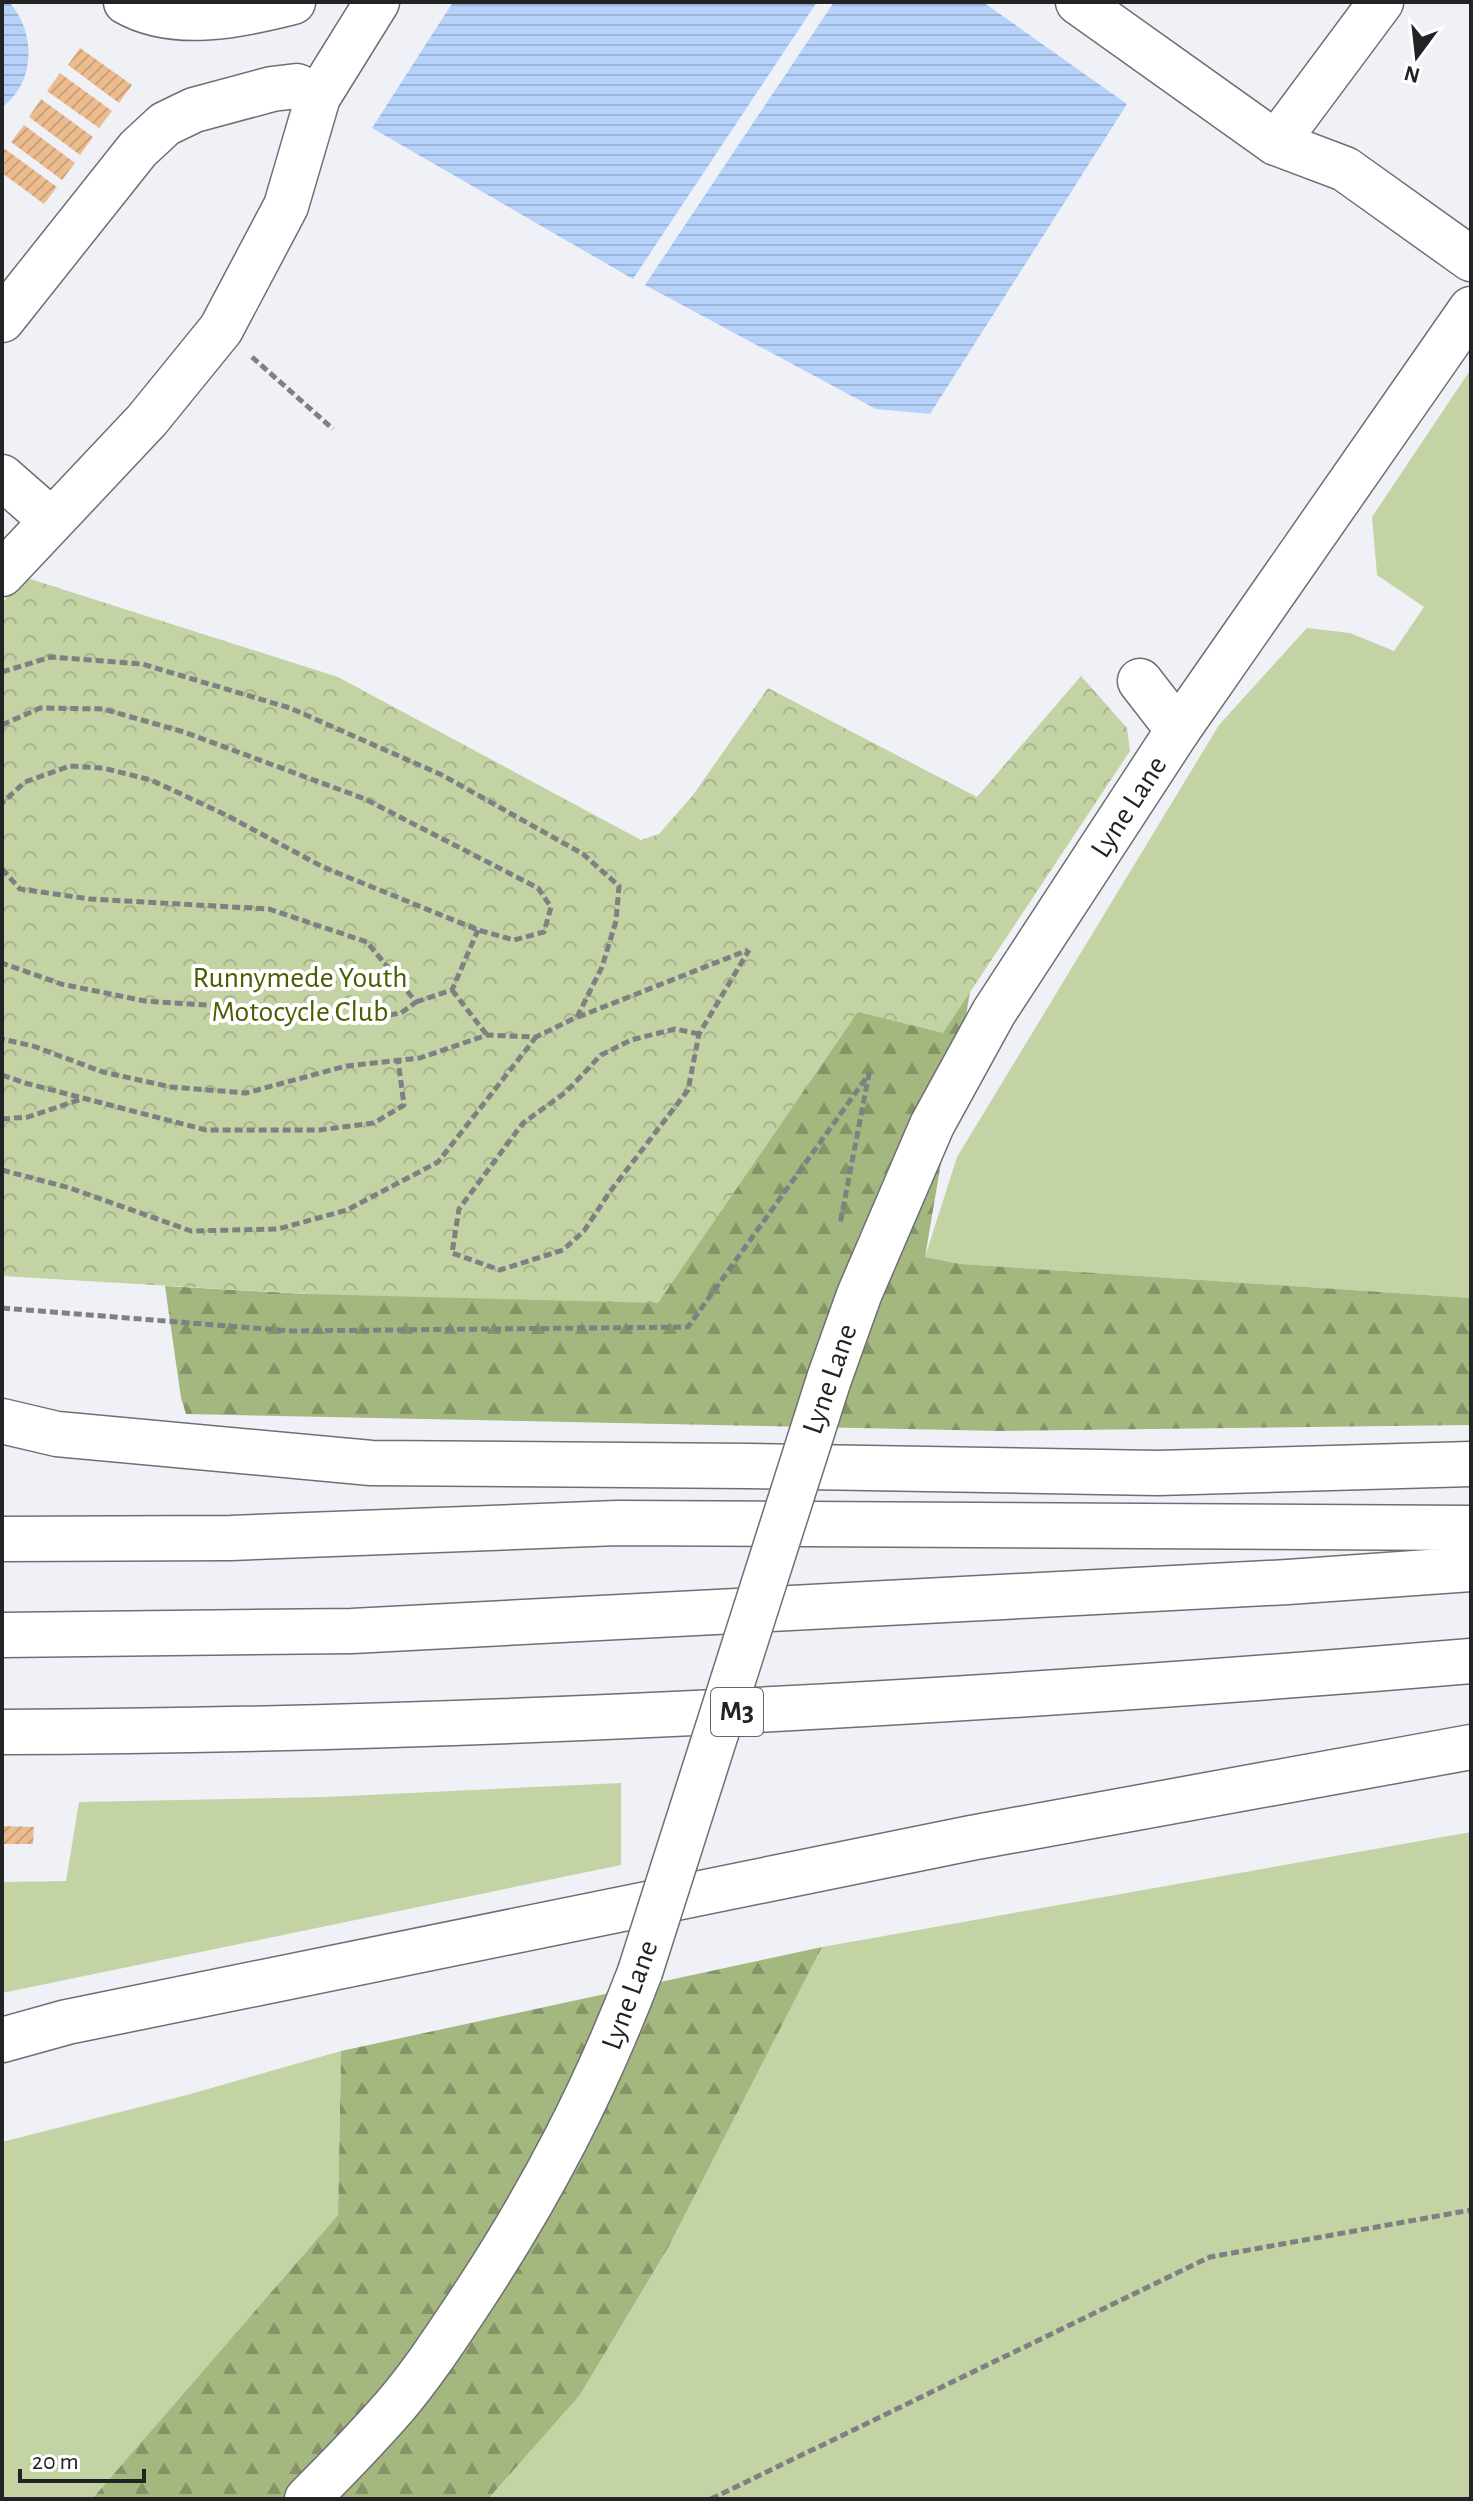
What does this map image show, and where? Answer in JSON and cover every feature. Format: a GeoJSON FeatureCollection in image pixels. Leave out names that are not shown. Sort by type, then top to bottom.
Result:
{"type":"FeatureCollection","features":[{"type":"Feature","properties":{"kind":"main road"},"geometry":{"type":"LineString","coordinates":[[126,2],[136,8],[174,16],[210,18],[259,11],[293,2]]}},
{"type":"Feature","properties":{"kind":"main road"},"geometry":{"type":"LineString","coordinates":[[2,574],[147,420],[221,329],[286,206],[318,97],[377,2]]}},
{"type":"Feature","properties":{"kind":"main road"},"geometry":{"type":"LineString","coordinates":[[1078,2],[1276,143],[1345,169],[1471,259]]}},
{"type":"Feature","properties":{"kind":"main road"},"geometry":{"type":"LineString","coordinates":[[1276,143],[1381,2]]}},
{"type":"Feature","properties":{"kind":"main road"},"geometry":{"type":"LineString","coordinates":[[2,320],[138,149],[165,124],[194,110],[272,89],[297,86],[318,97]]}},
{"type":"Feature","properties":{"kind":"main road","name":"Lyne Lane"},"geometry":{"type":"LineString","coordinates":[[307,2499],[396,2404],[455,2324],[510,2241],[567,2142],[611,2050],[640,1972],[829,1379],[859,1295],[932,1125],[994,1012],[1178,730],[1471,309]]}},
{"type":"Feature","properties":{"kind":"main road"},"geometry":{"type":"LineString","coordinates":[[2,477],[51,520]]}},
{"type":"Feature","properties":{"kind":"main road"},"geometry":{"type":"LineString","coordinates":[[1140,681],[1178,730]]}},
{"type":"Feature","properties":{"kind":"main road"},"geometry":{"type":"LineString","coordinates":[[2,1421],[57,1434],[371,1463],[1158,1473],[1471,1464]]}},
{"type":"Feature","properties":{"kind":"main road"},"geometry":{"type":"LineString","coordinates":[[2,1539],[231,1538],[617,1523],[1471,1528]]}},
{"type":"Feature","properties":{"kind":"main road"},"geometry":{"type":"LineString","coordinates":[[2,1635],[352,1631],[1257,1584],[1471,1569]]}},
{"type":"Feature","properties":{"kind":"main road","name":"M3"},"geometry":{"type":"LineString","coordinates":[[2,1732],[533,1722],[782,1710],[1471,1661]]}},
{"type":"Feature","properties":{"kind":"main road"},"geometry":{"type":"LineString","coordinates":[[2,2040],[67,2022],[753,1881],[1471,1747]]}},
{"type":"Feature","properties":{"kind":"path"},"geometry":{"type":"LineString","coordinates":[[221,329],[333,429]]}},
{"type":"Feature","properties":{"kind":"path"},"geometry":{"type":"LineString","coordinates":[[2,672],[51,657],[142,664],[290,708],[442,775],[583,854],[619,886],[616,921],[602,967],[577,1017]]}},
{"type":"Feature","properties":{"kind":"path"},"geometry":{"type":"LineString","coordinates":[[2,725],[40,708],[103,709],[184,732],[365,799],[538,888],[551,907],[544,932],[514,940],[478,930],[323,867],[226,815],[151,780],[103,768],[70,766],[25,782],[2,803]]}},
{"type":"Feature","properties":{"kind":"path"},"geometry":{"type":"LineString","coordinates":[[2,869],[20,889],[90,899],[269,909],[367,942],[416,1002]]}},
{"type":"Feature","properties":{"kind":"path"},"geometry":{"type":"LineString","coordinates":[[2,963],[61,984],[145,1001],[368,1019],[401,1013],[416,1002],[452,990],[478,930]]}},
{"type":"Feature","properties":{"kind":"path"},"geometry":{"type":"LineString","coordinates":[[2,1170],[70,1188],[191,1231],[278,1229],[347,1210],[438,1162],[536,1037],[577,1017],[749,950],[699,1034],[688,1090],[609,1193],[584,1231],[563,1250],[500,1270],[452,1253],[459,1209],[523,1123],[566,1092],[601,1055],[631,1040],[675,1029],[699,1034]]}},
{"type":"Feature","properties":{"kind":"path"},"geometry":{"type":"LineString","coordinates":[[452,990],[487,1035]]}},
{"type":"Feature","properties":{"kind":"path"},"geometry":{"type":"LineString","coordinates":[[2,1039],[33,1046],[103,1072],[171,1087],[246,1093],[346,1066],[420,1058],[487,1035],[536,1037]]}},
{"type":"Feature","properties":{"kind":"path"},"geometry":{"type":"LineString","coordinates":[[2,1075],[206,1130],[320,1130],[374,1123],[404,1105],[398,1060]]}},
{"type":"Feature","properties":{"kind":"path"},"geometry":{"type":"LineString","coordinates":[[2,1308],[291,1331],[688,1327],[869,1074],[840,1224]]}},
{"type":"Feature","properties":{"kind":"path"},"geometry":{"type":"LineString","coordinates":[[2,1119],[28,1117],[84,1099]]}},
{"type":"Feature","properties":{"kind":"path"},"geometry":{"type":"LineString","coordinates":[[711,2499],[1210,2257],[1471,2210]]}},
{"type":"Feature","properties":{"kind":"green space"},"geometry":{"type":"Polygon","coordinates":[[[1471,369],[1471,1298],[961,1264],[925,1257],[957,1157],[1219,725],[1307,628],[1350,633],[1394,651],[1424,607],[1377,575],[1372,517],[1471,369]]]}},
{"type":"Feature","properties":{"kind":"green space","name":"Runnymede Youth Motocycle Club"},"geometry":{"type":"Polygon","coordinates":[[[24,577],[338,677],[641,840],[659,834],[693,795],[768,688],[977,797],[1081,676],[1127,728],[1130,751],[943,1033],[858,1012],[658,1303],[307,1294],[2,1276],[2,603],[24,577]]]}},
{"type":"Feature","properties":{"kind":"green space"},"geometry":{"type":"Polygon","coordinates":[[[970,992],[925,1257],[961,1264],[1471,1298],[1471,1425],[1000,1431],[186,1414],[165,1286],[307,1294],[758,1022],[970,992]]]}},
{"type":"Feature","properties":{"kind":"green space"},"geometry":{"type":"Polygon","coordinates":[[[621,1783],[621,1865],[2,1993],[2,1882],[66,1881],[79,1802],[326,1797],[621,1783]]]}},
{"type":"Feature","properties":{"kind":"green space"},"geometry":{"type":"Polygon","coordinates":[[[1471,1832],[1471,2499],[488,2499],[580,2395],[669,2246],[822,1947],[1471,1832]]]}},
{"type":"Feature","properties":{"kind":"green space"},"geometry":{"type":"Polygon","coordinates":[[[822,1947],[669,2246],[580,2395],[488,2499],[92,2499],[338,2215],[341,2051],[822,1947]]]}},
{"type":"Feature","properties":{"kind":"green space"},"geometry":{"type":"Polygon","coordinates":[[[341,2051],[338,2215],[92,2499],[2,2499],[2,2142],[187,2095],[341,2051]]]}},
{"type":"Feature","properties":{"kind":"water"},"geometry":{"type":"Polygon","coordinates":[[[2,2],[9,2],[18,14],[28,42],[28,56],[21,85],[2,107],[2,2]]]}},
{"type":"Feature","properties":{"kind":"water"},"geometry":{"type":"Polygon","coordinates":[[[453,2],[817,2],[633,279],[372,128],[453,2]]]}},
{"type":"Feature","properties":{"kind":"water"},"geometry":{"type":"Polygon","coordinates":[[[834,2],[983,2],[1127,104],[930,414],[876,409],[645,285],[834,2]]]}},
{"type":"Feature","properties":{"kind":"building"},"geometry":{"type":"Polygon","coordinates":[[[80,48],[132,85],[119,103],[68,65],[80,48]]]}},
{"type":"Feature","properties":{"kind":"building"},"geometry":{"type":"Polygon","coordinates":[[[60,73],[112,111],[99,128],[47,91],[60,73]]]}},
{"type":"Feature","properties":{"kind":"building"},"geometry":{"type":"Polygon","coordinates":[[[41,99],[93,137],[80,155],[29,117],[41,99]]]}},
{"type":"Feature","properties":{"kind":"building"},"geometry":{"type":"Polygon","coordinates":[[[24,125],[75,163],[62,180],[11,142],[24,125]]]}},
{"type":"Feature","properties":{"kind":"building"},"geometry":{"type":"Polygon","coordinates":[[[5,149],[57,187],[44,204],[2,173],[2,153],[5,149]]]}},
{"type":"Feature","properties":{"kind":"building"},"geometry":{"type":"Polygon","coordinates":[[[2,1826],[34,1827],[33,1844],[2,1844],[2,1826]]]}}]}
